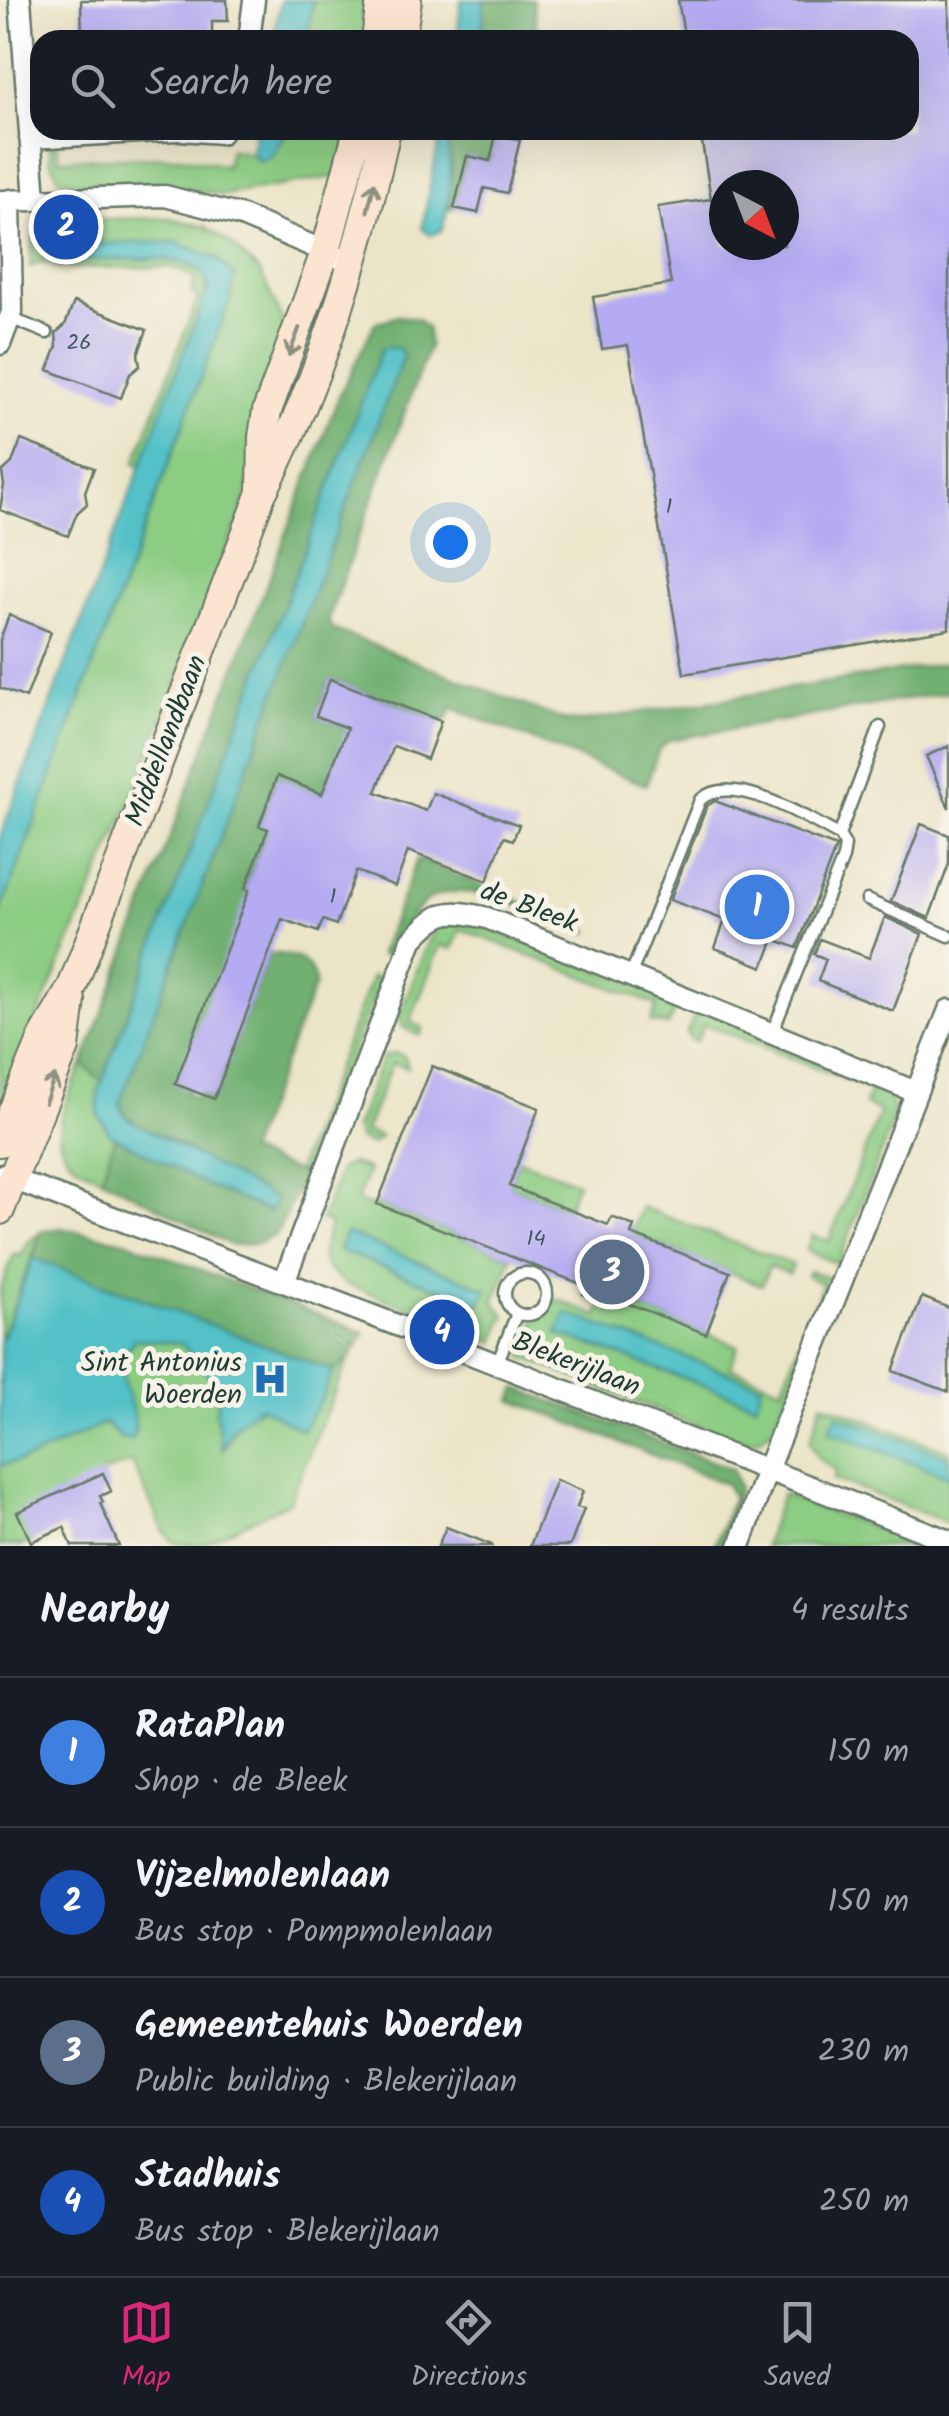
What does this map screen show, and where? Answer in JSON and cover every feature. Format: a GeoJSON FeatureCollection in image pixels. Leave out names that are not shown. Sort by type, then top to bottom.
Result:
{"type":"FeatureCollection","features":[{"type":"Feature","properties":{"kind":"main road"},"geometry":{"type":"LineString","coordinates":[[377,30],[381,0]]}},
{"type":"Feature","properties":{"kind":"main road"},"geometry":{"type":"LineString","coordinates":[[402,30],[407,0]]}},
{"type":"Feature","properties":{"kind":"main road","name":"Middellandbaan"},"geometry":{"type":"LineString","coordinates":[[262,495],[263,437],[268,412],[326,250],[355,140]]}},
{"type":"Feature","properties":{"kind":"main road","name":"Middellandbaan"},"geometry":{"type":"LineString","coordinates":[[0,1142],[44,1038],[72,986],[262,495],[292,433],[354,264],[384,140]]}},
{"type":"Feature","properties":{"kind":"main road","name":"Middellandbaan"},"geometry":{"type":"LineString","coordinates":[[0,1210],[7,1177],[66,1047],[72,986]]}},
{"type":"Feature","properties":{"kind":"street"},"geometry":{"type":"LineString","coordinates":[[20,0],[30,138]]}},
{"type":"Feature","properties":{"kind":"street"},"geometry":{"type":"LineString","coordinates":[[250,30],[254,0]]}},
{"type":"Feature","properties":{"kind":"street"},"geometry":{"type":"LineString","coordinates":[[30,140],[35,199]]}},
{"type":"Feature","properties":{"kind":"street"},"geometry":{"type":"LineString","coordinates":[[0,344],[10,318],[5,201],[165,196],[208,204],[242,216],[354,264]]}},
{"type":"Feature","properties":{"kind":"street","name":"de Bleek"},"geometry":{"type":"LineString","coordinates":[[284,1282],[412,940],[432,920],[454,910],[487,918],[631,974],[916,1092]]}},
{"type":"Feature","properties":{"kind":"street"},"geometry":{"type":"LineString","coordinates":[[740,1546],[766,1470],[949,1010]]}},
{"type":"Feature","properties":{"kind":"street","name":"Blekerijlaan"},"geometry":{"type":"LineString","coordinates":[[7,1177],[949,1541]]}},
{"type":"Feature","properties":{"kind":"lane"},"geometry":{"type":"LineString","coordinates":[[10,318],[47,333]]}},
{"type":"Feature","properties":{"kind":"lane"},"geometry":{"type":"LineString","coordinates":[[839,835],[880,727]]}},
{"type":"Feature","properties":{"kind":"lane"},"geometry":{"type":"LineString","coordinates":[[631,974],[705,795],[741,792],[769,799],[839,835],[845,845],[771,1034]]}},
{"type":"Feature","properties":{"kind":"lane"},"geometry":{"type":"LineString","coordinates":[[867,900],[949,936]]}},
{"type":"Feature","properties":{"kind":"lane"},"geometry":{"type":"LineString","coordinates":[[517,1274],[536,1275],[545,1284],[544,1303],[530,1315],[517,1313],[507,1304],[507,1284],[517,1274]]}},
{"type":"Feature","properties":{"kind":"lane"},"geometry":{"type":"LineString","coordinates":[[497,1364],[517,1313]]}},
{"type":"Feature","properties":{"kind":"green space"},"geometry":{"type":"Polygon","coordinates":[[[313,0],[373,0],[369,30],[308,30],[313,0]]]}},
{"type":"Feature","properties":{"kind":"green space"},"geometry":{"type":"Polygon","coordinates":[[[484,0],[533,0],[537,30],[482,30],[484,0]]]}},
{"type":"Feature","properties":{"kind":"green space"},"geometry":{"type":"Polygon","coordinates":[[[282,140],[348,140],[339,176],[223,195],[155,184],[79,187],[59,178],[51,162],[50,144],[57,143],[59,159],[181,157],[226,166],[230,149],[251,154],[259,161],[282,140]]]}},
{"type":"Feature","properties":{"kind":"green space"},"geometry":{"type":"Polygon","coordinates":[[[495,140],[490,161],[467,156],[454,208],[448,210],[452,168],[447,141],[495,140]]]}},
{"type":"Feature","properties":{"kind":"green space"},"geometry":{"type":"Polygon","coordinates":[[[169,218],[206,227],[260,272],[285,325],[261,413],[245,503],[135,791],[3,1108],[0,914],[231,297],[235,276],[216,258],[156,259],[195,269],[205,280],[206,296],[142,466],[135,463],[198,297],[191,293],[196,277],[171,267],[58,268],[46,261],[30,267],[32,245],[40,228],[53,220],[169,218]]]}},
{"type":"Feature","properties":{"kind":"green space"},"geometry":{"type":"Polygon","coordinates":[[[398,316],[417,319],[427,328],[429,346],[328,619],[332,629],[565,721],[579,722],[949,663],[949,692],[669,740],[659,749],[646,785],[452,708],[447,720],[441,721],[330,679],[316,716],[353,730],[339,750],[308,830],[277,777],[259,825],[274,829],[262,844],[245,888],[259,894],[176,1084],[196,1098],[199,1093],[214,1099],[269,953],[293,957],[310,968],[315,984],[248,1152],[304,1175],[276,1235],[256,1244],[231,1245],[102,1178],[115,1137],[208,1186],[269,1212],[199,1157],[134,1122],[120,1102],[403,357],[399,348],[382,348],[102,1082],[83,1064],[339,396],[375,323],[398,316]]]}},
{"type":"Feature","properties":{"kind":"green space"},"geometry":{"type":"Polygon","coordinates":[[[417,859],[590,930],[588,933],[504,900],[459,892],[439,895],[423,904],[389,958],[380,954],[417,859]]]}},
{"type":"Feature","properties":{"kind":"green space"},"geometry":{"type":"Polygon","coordinates":[[[464,920],[678,1001],[668,1025],[651,1022],[657,1005],[461,929],[452,949],[440,945],[410,1022],[423,1028],[420,1036],[403,1027],[399,1016],[432,933],[443,925],[464,920]]]}},
{"type":"Feature","properties":{"kind":"green space"},"geometry":{"type":"Polygon","coordinates":[[[372,976],[381,979],[304,1175],[297,1171],[372,976]]]}},
{"type":"Feature","properties":{"kind":"green space"},"geometry":{"type":"Polygon","coordinates":[[[697,1008],[885,1088],[892,1106],[892,1124],[838,1264],[806,1250],[812,1235],[829,1241],[880,1112],[865,1105],[871,1089],[704,1024],[696,1042],[687,1033],[697,1008]]]}},
{"type":"Feature","properties":{"kind":"green space"},"geometry":{"type":"Polygon","coordinates":[[[395,1053],[405,1057],[408,1068],[392,1063],[365,1131],[380,1137],[371,1144],[360,1140],[355,1129],[383,1057],[395,1053]]]}},
{"type":"Feature","properties":{"kind":"green space"},"geometry":{"type":"Polygon","coordinates":[[[83,1064],[102,1082],[100,1111],[115,1137],[102,1178],[73,1162],[60,1140],[62,1114],[83,1064]]]}},
{"type":"Feature","properties":{"kind":"green space"},"geometry":{"type":"Polygon","coordinates":[[[519,1160],[577,1182],[567,1209],[509,1186],[519,1160]]]}},
{"type":"Feature","properties":{"kind":"green space"},"geometry":{"type":"Polygon","coordinates":[[[352,1163],[368,1170],[357,1201],[375,1207],[377,1204],[512,1257],[494,1302],[505,1315],[495,1342],[344,1283],[328,1270],[321,1255],[330,1224],[321,1220],[341,1168],[352,1163]],[[345,1234],[339,1249],[480,1305],[487,1289],[345,1234]]]}},
{"type":"Feature","properties":{"kind":"green space"},"geometry":{"type":"Polygon","coordinates":[[[641,1207],[793,1265],[789,1274],[769,1266],[762,1285],[631,1234],[641,1207]]]}},
{"type":"Feature","properties":{"kind":"green space"},"geometry":{"type":"Polygon","coordinates":[[[60,1228],[125,1241],[365,1333],[347,1362],[333,1371],[33,1258],[41,1232],[60,1228]]]}},
{"type":"Feature","properties":{"kind":"green space"},"geometry":{"type":"Polygon","coordinates":[[[41,1232],[0,1343],[0,1290],[14,1254],[21,1256],[29,1241],[41,1232]]]}},
{"type":"Feature","properties":{"kind":"green space"},"geometry":{"type":"Polygon","coordinates":[[[809,1271],[833,1280],[774,1427],[758,1440],[738,1442],[523,1357],[528,1333],[553,1298],[598,1316],[607,1295],[738,1346],[730,1367],[782,1388],[823,1284],[807,1276],[809,1271]],[[557,1333],[755,1404],[762,1385],[557,1333]]]}},
{"type":"Feature","properties":{"kind":"green space"},"geometry":{"type":"Polygon","coordinates":[[[135,1339],[181,1343],[220,1389],[216,1413],[221,1442],[226,1446],[233,1431],[252,1412],[278,1403],[322,1398],[333,1371],[347,1362],[289,1502],[201,1545],[174,1543],[163,1530],[132,1462],[103,1473],[31,1542],[0,1546],[0,1466],[31,1458],[105,1423],[121,1438],[136,1430],[122,1372],[135,1339]]]}},
{"type":"Feature","properties":{"kind":"green space"},"geometry":{"type":"Polygon","coordinates":[[[517,1388],[732,1469],[739,1488],[722,1546],[714,1546],[733,1498],[726,1484],[512,1400],[517,1388]]]}},
{"type":"Feature","properties":{"kind":"green space"},"geometry":{"type":"Polygon","coordinates":[[[822,1403],[949,1451],[949,1523],[833,1479],[836,1470],[818,1458],[810,1441],[822,1403]]]}},
{"type":"Feature","properties":{"kind":"green space"},"geometry":{"type":"Polygon","coordinates":[[[782,1494],[922,1546],[764,1546],[782,1494]]]}},
{"type":"Feature","properties":{"kind":"water"},"geometry":{"type":"Polygon","coordinates":[[[281,0],[313,0],[308,30],[275,30],[281,0]]]}},
{"type":"Feature","properties":{"kind":"water"},"geometry":{"type":"Polygon","coordinates":[[[461,0],[484,0],[482,30],[458,30],[461,0]]]}},
{"type":"Feature","properties":{"kind":"water"},"geometry":{"type":"Polygon","coordinates":[[[253,140],[281,140],[271,158],[259,161],[251,154],[253,140]]]}},
{"type":"Feature","properties":{"kind":"water"},"geometry":{"type":"Polygon","coordinates":[[[439,140],[449,140],[450,175],[442,230],[432,235],[422,228],[439,140]]]}},
{"type":"Feature","properties":{"kind":"water"},"geometry":{"type":"Polygon","coordinates":[[[175,242],[216,258],[235,276],[231,297],[0,914],[0,837],[209,286],[199,270],[177,261],[68,261],[61,253],[65,244],[175,242]]]}},
{"type":"Feature","properties":{"kind":"water"},"geometry":{"type":"Polygon","coordinates":[[[382,348],[399,348],[403,357],[120,1102],[130,1120],[276,1199],[270,1212],[208,1186],[110,1134],[98,1114],[98,1092],[382,348]]]}},
{"type":"Feature","properties":{"kind":"water"},"geometry":{"type":"Polygon","coordinates":[[[346,1233],[487,1289],[480,1305],[339,1250],[346,1233]]]}},
{"type":"Feature","properties":{"kind":"water"},"geometry":{"type":"Polygon","coordinates":[[[33,1258],[333,1371],[322,1398],[302,1430],[259,1406],[232,1429],[222,1450],[216,1413],[220,1389],[181,1343],[135,1339],[123,1366],[134,1415],[132,1440],[121,1438],[105,1423],[31,1458],[0,1466],[0,1343],[33,1258]]]}},
{"type":"Feature","properties":{"kind":"water"},"geometry":{"type":"Polygon","coordinates":[[[566,1313],[762,1385],[756,1404],[557,1333],[566,1313]]]}},
{"type":"Feature","properties":{"kind":"water"},"geometry":{"type":"Polygon","coordinates":[[[837,1415],[949,1457],[949,1477],[829,1431],[837,1415]]]}},
{"type":"Feature","properties":{"kind":"building"},"geometry":{"type":"Polygon","coordinates":[[[81,0],[227,0],[228,21],[212,21],[212,30],[82,30],[81,0]]]}},
{"type":"Feature","properties":{"kind":"building"},"geometry":{"type":"Polygon","coordinates":[[[678,0],[949,0],[949,629],[684,674],[628,345],[602,349],[593,297],[671,284],[658,207],[709,199],[709,260],[799,260],[799,170],[709,170],[709,186],[702,140],[919,140],[919,30],[683,30],[678,0]]]}},
{"type":"Feature","properties":{"kind":"building"},"geometry":{"type":"Polygon","coordinates":[[[495,140],[520,140],[507,193],[484,188],[478,213],[454,208],[467,156],[490,161],[495,140]]]}},
{"type":"Feature","properties":{"kind":"building"},"geometry":{"type":"Polygon","coordinates":[[[74,302],[147,330],[138,354],[140,366],[130,374],[121,398],[48,370],[57,346],[56,333],[65,325],[74,302]]]}},
{"type":"Feature","properties":{"kind":"building"},"geometry":{"type":"Polygon","coordinates":[[[21,440],[94,468],[85,492],[87,504],[77,513],[68,536],[0,510],[2,472],[12,463],[21,440]]]}},
{"type":"Feature","properties":{"kind":"building"},"geometry":{"type":"Polygon","coordinates":[[[9,615],[51,632],[26,698],[0,688],[0,640],[9,615]]]}},
{"type":"Feature","properties":{"kind":"building"},"geometry":{"type":"Polygon","coordinates":[[[330,679],[441,721],[427,759],[394,746],[376,792],[426,811],[433,793],[519,825],[513,840],[504,837],[487,881],[408,851],[395,886],[356,871],[336,925],[323,920],[318,932],[282,919],[214,1099],[175,1084],[249,890],[245,889],[268,829],[259,826],[277,776],[322,794],[347,728],[316,716],[330,679]]]}},
{"type":"Feature","properties":{"kind":"building"},"geometry":{"type":"Polygon","coordinates":[[[949,746],[949,808],[926,756],[949,746]]]}},
{"type":"Feature","properties":{"kind":"building"},"geometry":{"type":"Polygon","coordinates":[[[715,801],[836,847],[797,948],[774,939],[763,967],[715,948],[725,920],[670,900],[707,806],[715,801]]]}},
{"type":"Feature","properties":{"kind":"building"},"geometry":{"type":"Polygon","coordinates":[[[921,824],[949,835],[949,864],[929,918],[891,901],[921,824]]]}},
{"type":"Feature","properties":{"kind":"building"},"geometry":{"type":"Polygon","coordinates":[[[885,917],[922,934],[893,1011],[818,981],[826,959],[814,954],[820,939],[869,958],[885,917]]]}},
{"type":"Feature","properties":{"kind":"building"},"geometry":{"type":"Polygon","coordinates":[[[432,1066],[539,1108],[509,1186],[608,1225],[612,1217],[634,1226],[631,1234],[730,1272],[706,1334],[607,1295],[604,1302],[583,1294],[586,1286],[377,1204],[432,1066]]]}},
{"type":"Feature","properties":{"kind":"building"},"geometry":{"type":"Polygon","coordinates":[[[922,1297],[949,1308],[949,1392],[893,1371],[922,1297]]]}},
{"type":"Feature","properties":{"kind":"building"},"geometry":{"type":"Polygon","coordinates":[[[103,1473],[111,1491],[100,1496],[100,1503],[119,1546],[72,1546],[64,1527],[31,1542],[17,1512],[103,1473]]]}},
{"type":"Feature","properties":{"kind":"building"},"geometry":{"type":"Polygon","coordinates":[[[556,1480],[583,1491],[577,1507],[584,1509],[570,1546],[530,1546],[556,1480]]]}},
{"type":"Feature","properties":{"kind":"building"},"geometry":{"type":"Polygon","coordinates":[[[446,1527],[492,1545],[492,1546],[438,1546],[446,1527]]]}},
{"type":"Feature","properties":{"kind":"place","name":"Vijzelmolenlaan"},"geometry":{"type":"Point","coordinates":[66,227]}},
{"type":"Feature","properties":{"kind":"place","name":"RataPlan"},"geometry":{"type":"Point","coordinates":[757,907]}},
{"type":"Feature","properties":{"kind":"place","name":"Gemeentehuis Woerden"},"geometry":{"type":"Point","coordinates":[612,1272]}},
{"type":"Feature","properties":{"kind":"place","name":"Stadhuis"},"geometry":{"type":"Point","coordinates":[442,1332]}},
{"type":"Feature","properties":{"kind":"place","name":"Sint Antonius Woerden"},"geometry":{"type":"Point","coordinates":[270,1379]}}]}
